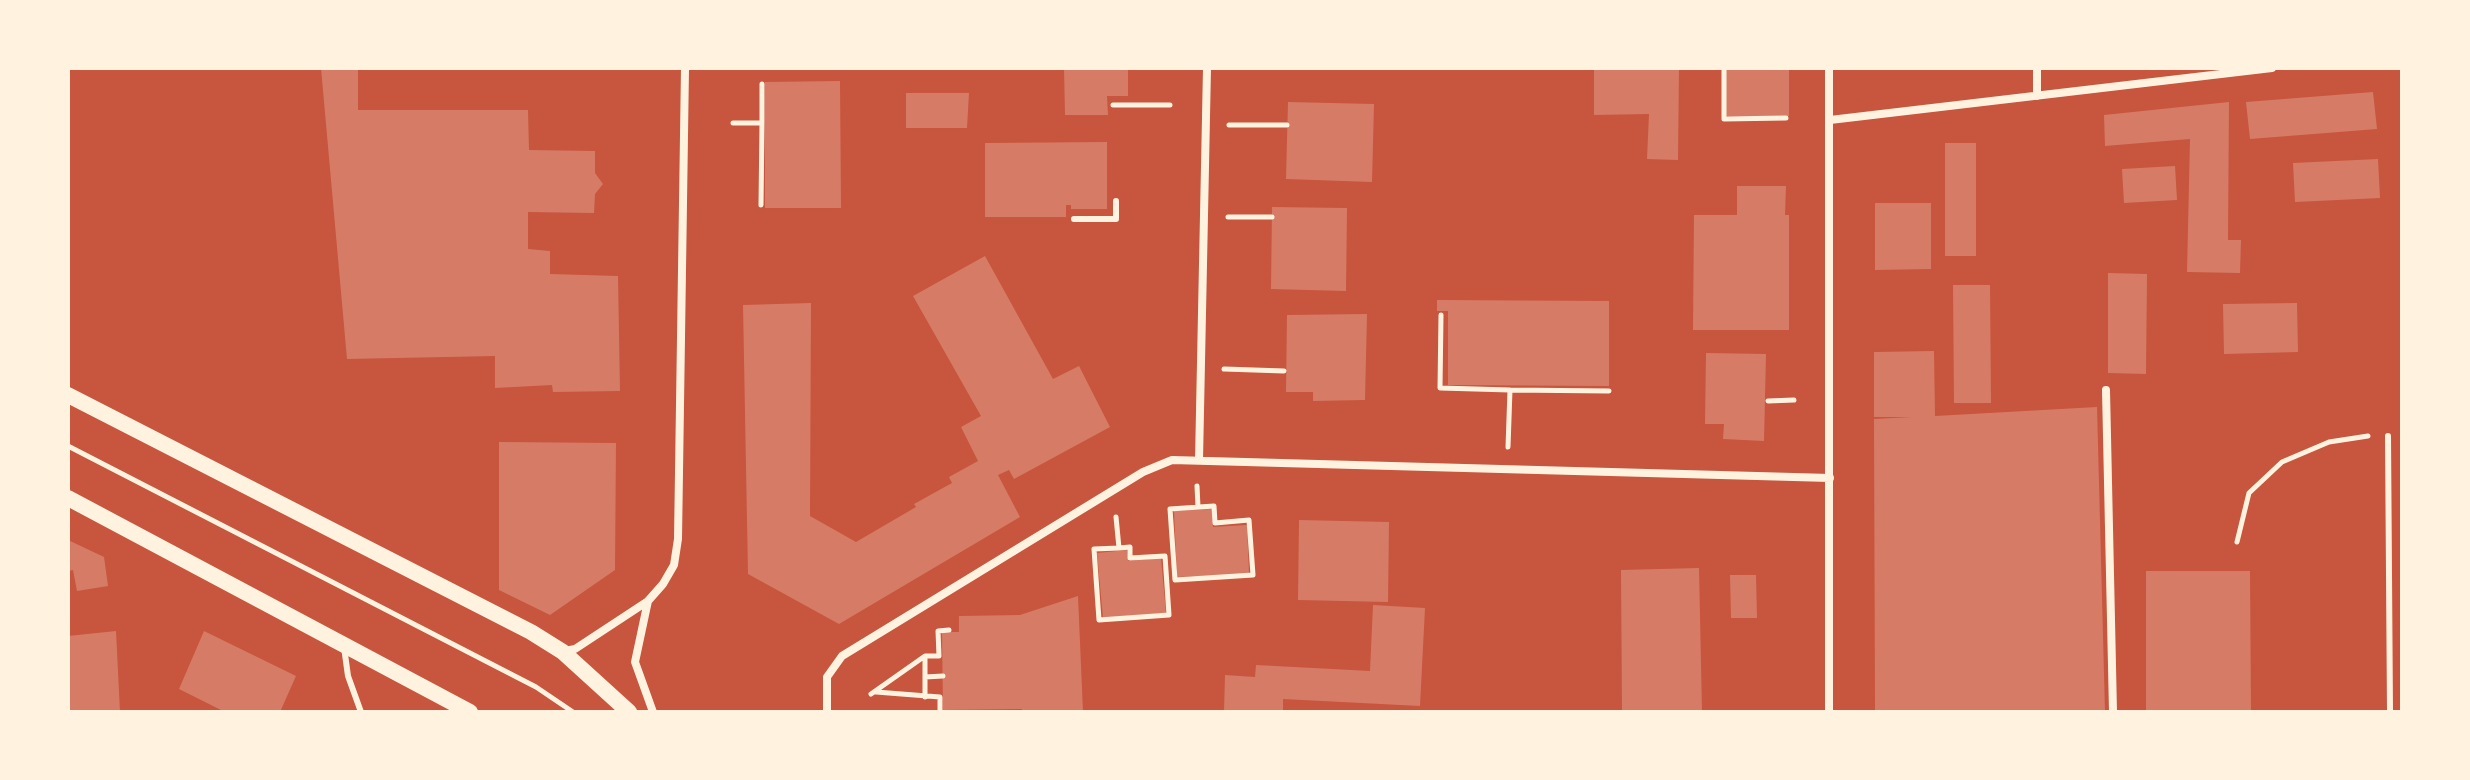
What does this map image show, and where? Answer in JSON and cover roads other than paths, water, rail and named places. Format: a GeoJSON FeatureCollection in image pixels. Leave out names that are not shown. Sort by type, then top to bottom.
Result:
{"type":"FeatureCollection","features":[{"type":"Feature","properties":{"kind":"main road"},"geometry":{"type":"LineString","coordinates":[[68,395],[531,632],[563,652],[629,712]]}},
{"type":"Feature","properties":{"kind":"main road"},"geometry":{"type":"LineString","coordinates":[[68,498],[469,712]]}},
{"type":"Feature","properties":{"kind":"street"},"geometry":{"type":"LineString","coordinates":[[563,652],[575,649],[648,601],[674,565],[678,539],[685,68]]}},
{"type":"Feature","properties":{"kind":"street"},"geometry":{"type":"LineString","coordinates":[[1199,460],[1207,68]]}},
{"type":"Feature","properties":{"kind":"street"},"geometry":{"type":"LineString","coordinates":[[1829,68],[1829,712]]}},
{"type":"Feature","properties":{"kind":"street"},"geometry":{"type":"LineString","coordinates":[[2037,68],[2037,96]]}},
{"type":"Feature","properties":{"kind":"street"},"geometry":{"type":"LineString","coordinates":[[1830,120],[2272,68]]}},
{"type":"Feature","properties":{"kind":"street"},"geometry":{"type":"LineString","coordinates":[[2106,390],[2113,712]]}},
{"type":"Feature","properties":{"kind":"street"},"geometry":{"type":"LineString","coordinates":[[827,712],[827,677],[842,656],[1143,472],[1172,460],[1830,478]]}},
{"type":"Feature","properties":{"kind":"street"},"geometry":{"type":"LineString","coordinates":[[648,601],[635,662],[653,712]]}},
{"type":"Feature","properties":{"kind":"lane"},"geometry":{"type":"LineString","coordinates":[[1074,219],[1116,219],[1116,201]]}},
{"type":"Feature","properties":{"kind":"lane"},"geometry":{"type":"LineString","coordinates":[[2388,436],[2390,712]]}},
{"type":"Feature","properties":{"kind":"lane"},"geometry":{"type":"LineString","coordinates":[[344,647],[348,676],[361,712]]}}]}
